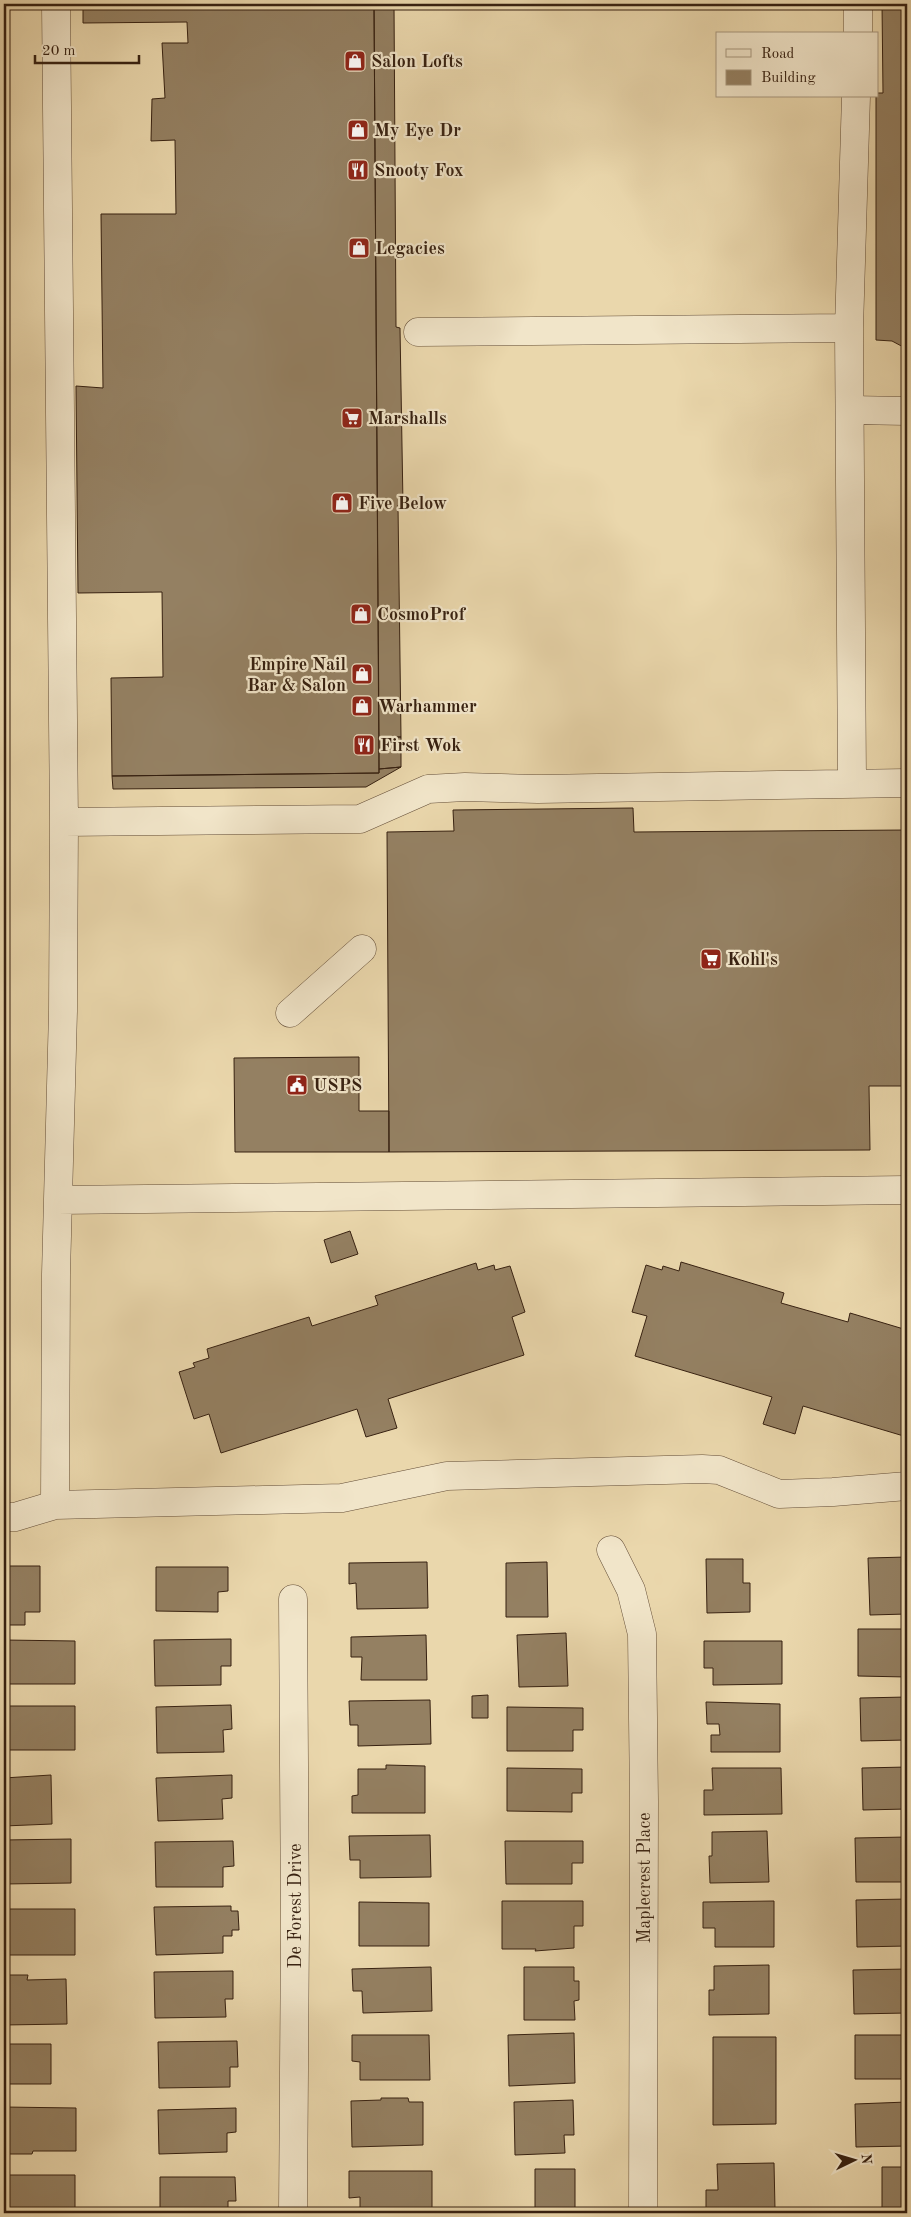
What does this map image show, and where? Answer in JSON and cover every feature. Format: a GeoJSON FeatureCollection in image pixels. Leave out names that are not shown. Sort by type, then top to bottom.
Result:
{"type":"FeatureCollection","features":[{"type":"Feature","properties":{"kind":"street"},"geometry":{"type":"LineString","coordinates":[[56,4],[64,822],[63,1011],[56,1274],[56,1505]]}},
{"type":"Feature","properties":{"kind":"street"},"geometry":{"type":"LineString","coordinates":[[858,4],[858,32]]}},
{"type":"Feature","properties":{"kind":"street"},"geometry":{"type":"LineString","coordinates":[[852,782],[850,328],[856,98]]}},
{"type":"Feature","properties":{"kind":"street"},"geometry":{"type":"LineString","coordinates":[[418,332],[850,328]]}},
{"type":"Feature","properties":{"kind":"street"},"geometry":{"type":"LineString","coordinates":[[850,410],[907,410]]}},
{"type":"Feature","properties":{"kind":"street"},"geometry":{"type":"LineString","coordinates":[[64,822],[360,819],[428,789],[465,787],[538,789],[907,782]]}},
{"type":"Feature","properties":{"kind":"street"},"geometry":{"type":"LineString","coordinates":[[290,1012],[362,949]]}},
{"type":"Feature","properties":{"kind":"street"},"geometry":{"type":"LineString","coordinates":[[58,1200],[907,1190]]}},
{"type":"Feature","properties":{"kind":"street"},"geometry":{"type":"LineString","coordinates":[[4,1517],[15,1517],[56,1505],[342,1498],[447,1476],[702,1469],[719,1470],[779,1494],[907,1486]]}},
{"type":"Feature","properties":{"kind":"street","name":"Maplecrest Place"},"geometry":{"type":"LineString","coordinates":[[611,1550],[631,1590],[642,1634],[644,1802],[643,2213]]}},
{"type":"Feature","properties":{"kind":"street","name":"De Forest Drive"},"geometry":{"type":"LineString","coordinates":[[293,1599],[295,1938],[293,2213]]}},
{"type":"Feature","properties":{"kind":"shaded area"},"geometry":{"type":"Polygon","coordinates":[[[5,4],[8,1075],[4,1057],[5,4]]]}},
{"type":"Feature","properties":{"kind":"building"},"geometry":{"type":"Polygon","coordinates":[[[83,4],[374,4],[379,773],[112,776],[111,678],[163,677],[162,592],[78,593],[76,386],[103,388],[101,214],[176,214],[175,140],[151,141],[152,99],[165,98],[162,43],[188,43],[187,22],[83,23],[83,4]]]}},
{"type":"Feature","properties":{"kind":"building"},"geometry":{"type":"Polygon","coordinates":[[[374,4],[394,4],[396,327],[400,328],[403,505],[398,505],[401,737],[379,737],[374,4]]]}},
{"type":"Feature","properties":{"kind":"building"},"geometry":{"type":"Polygon","coordinates":[[[882,4],[907,4],[907,349],[892,341],[876,340],[876,98],[878,98],[878,93],[883,93],[882,4]]]}},
{"type":"Feature","properties":{"kind":"building"},"geometry":{"type":"Polygon","coordinates":[[[379,737],[401,737],[401,767],[379,769],[379,737]]]}},
{"type":"Feature","properties":{"kind":"building"},"geometry":{"type":"Polygon","coordinates":[[[401,767],[366,787],[113,789],[112,776],[379,773],[379,769],[401,767]]]}},
{"type":"Feature","properties":{"kind":"building"},"geometry":{"type":"Polygon","coordinates":[[[633,808],[634,832],[907,830],[907,1086],[869,1086],[870,1150],[389,1152],[387,832],[454,831],[453,810],[633,808]]]}},
{"type":"Feature","properties":{"kind":"building","name":"USPS"},"geometry":{"type":"Polygon","coordinates":[[[359,1057],[359,1111],[389,1111],[389,1152],[235,1152],[234,1058],[359,1057]]]}},
{"type":"Feature","properties":{"kind":"building"},"geometry":{"type":"Polygon","coordinates":[[[350,1231],[358,1254],[331,1263],[324,1240],[350,1231]]]}},
{"type":"Feature","properties":{"kind":"building"},"geometry":{"type":"Polygon","coordinates":[[[681,1262],[784,1293],[781,1303],[848,1322],[850,1313],[907,1330],[907,1437],[803,1406],[795,1434],[763,1424],[772,1397],[635,1356],[647,1316],[632,1312],[646,1265],[662,1270],[663,1266],[679,1271],[681,1262]]]}},
{"type":"Feature","properties":{"kind":"building"},"geometry":{"type":"Polygon","coordinates":[[[476,1263],[478,1270],[494,1265],[495,1270],[510,1266],[525,1312],[512,1317],[524,1355],[388,1399],[397,1428],[366,1437],[357,1409],[221,1453],[209,1414],[194,1419],[179,1372],[195,1367],[193,1363],[209,1358],[207,1349],[309,1317],[312,1326],[378,1305],[375,1296],[476,1263]]]}},
{"type":"Feature","properties":{"kind":"building"},"geometry":{"type":"Polygon","coordinates":[[[907,1557],[907,1614],[870,1615],[868,1558],[907,1557]]]}},
{"type":"Feature","properties":{"kind":"building"},"geometry":{"type":"Polygon","coordinates":[[[706,1559],[743,1559],[743,1583],[750,1583],[750,1612],[707,1613],[706,1559]]]}},
{"type":"Feature","properties":{"kind":"building"},"geometry":{"type":"Polygon","coordinates":[[[427,1562],[428,1608],[357,1609],[356,1583],[349,1584],[349,1563],[427,1562]]]}},
{"type":"Feature","properties":{"kind":"building"},"geometry":{"type":"Polygon","coordinates":[[[547,1562],[548,1617],[506,1617],[506,1563],[547,1562]]]}},
{"type":"Feature","properties":{"kind":"building"},"geometry":{"type":"Polygon","coordinates":[[[4,1566],[40,1566],[40,1612],[25,1612],[25,1625],[4,1625],[4,1566]]]}},
{"type":"Feature","properties":{"kind":"building"},"geometry":{"type":"Polygon","coordinates":[[[156,1567],[228,1567],[228,1591],[218,1592],[218,1612],[156,1611],[156,1567]]]}},
{"type":"Feature","properties":{"kind":"building"},"geometry":{"type":"Polygon","coordinates":[[[858,1629],[907,1629],[907,1677],[858,1676],[858,1629]]]}},
{"type":"Feature","properties":{"kind":"building"},"geometry":{"type":"Polygon","coordinates":[[[566,1633],[568,1686],[519,1687],[517,1635],[566,1633]]]}},
{"type":"Feature","properties":{"kind":"building"},"geometry":{"type":"Polygon","coordinates":[[[426,1635],[427,1680],[361,1680],[362,1657],[351,1657],[351,1637],[426,1635]]]}},
{"type":"Feature","properties":{"kind":"building"},"geometry":{"type":"Polygon","coordinates":[[[231,1639],[231,1666],[221,1666],[221,1685],[155,1686],[154,1640],[231,1639]]]}},
{"type":"Feature","properties":{"kind":"building"},"geometry":{"type":"Polygon","coordinates":[[[4,1640],[75,1641],[75,1684],[4,1684],[4,1640]]]}},
{"type":"Feature","properties":{"kind":"building"},"geometry":{"type":"Polygon","coordinates":[[[704,1641],[782,1641],[782,1684],[713,1685],[713,1668],[704,1668],[704,1641]]]}},
{"type":"Feature","properties":{"kind":"building"},"geometry":{"type":"Polygon","coordinates":[[[488,1695],[488,1718],[472,1718],[472,1696],[488,1695]]]}},
{"type":"Feature","properties":{"kind":"building"},"geometry":{"type":"Polygon","coordinates":[[[907,1697],[907,1742],[906,1740],[861,1741],[860,1698],[907,1697]]]}},
{"type":"Feature","properties":{"kind":"building"},"geometry":{"type":"Polygon","coordinates":[[[430,1700],[431,1744],[358,1746],[358,1725],[350,1725],[349,1701],[430,1700]]]}},
{"type":"Feature","properties":{"kind":"building"},"geometry":{"type":"Polygon","coordinates":[[[706,1702],[780,1704],[780,1752],[711,1752],[711,1735],[720,1735],[719,1724],[707,1724],[706,1702]]]}},
{"type":"Feature","properties":{"kind":"building"},"geometry":{"type":"Polygon","coordinates":[[[231,1705],[232,1729],[223,1730],[224,1752],[157,1753],[156,1707],[231,1705]]]}},
{"type":"Feature","properties":{"kind":"building"},"geometry":{"type":"Polygon","coordinates":[[[4,1706],[75,1706],[75,1750],[4,1750],[4,1706]]]}},
{"type":"Feature","properties":{"kind":"building"},"geometry":{"type":"Polygon","coordinates":[[[507,1707],[583,1708],[583,1730],[573,1730],[573,1751],[507,1751],[507,1707]]]}},
{"type":"Feature","properties":{"kind":"building"},"geometry":{"type":"Polygon","coordinates":[[[386,1765],[425,1766],[425,1813],[352,1813],[352,1796],[358,1795],[358,1769],[386,1769],[386,1765]]]}},
{"type":"Feature","properties":{"kind":"building"},"geometry":{"type":"Polygon","coordinates":[[[907,1767],[907,1809],[863,1810],[862,1768],[907,1767]]]}},
{"type":"Feature","properties":{"kind":"building"},"geometry":{"type":"Polygon","coordinates":[[[507,1768],[582,1769],[582,1793],[572,1793],[572,1812],[507,1811],[507,1768]]]}},
{"type":"Feature","properties":{"kind":"building"},"geometry":{"type":"Polygon","coordinates":[[[712,1768],[781,1768],[782,1814],[704,1815],[704,1790],[713,1790],[712,1768]]]}},
{"type":"Feature","properties":{"kind":"building"},"geometry":{"type":"Polygon","coordinates":[[[51,1775],[52,1824],[4,1826],[4,1778],[51,1775]]]}},
{"type":"Feature","properties":{"kind":"building"},"geometry":{"type":"Polygon","coordinates":[[[232,1775],[232,1798],[222,1799],[223,1819],[158,1821],[156,1778],[232,1775]]]}},
{"type":"Feature","properties":{"kind":"building"},"geometry":{"type":"Polygon","coordinates":[[[767,1831],[769,1882],[710,1883],[709,1856],[712,1856],[712,1832],[767,1831]]]}},
{"type":"Feature","properties":{"kind":"building"},"geometry":{"type":"Polygon","coordinates":[[[430,1835],[431,1877],[360,1878],[360,1860],[350,1860],[349,1836],[430,1835]]]}},
{"type":"Feature","properties":{"kind":"building"},"geometry":{"type":"Polygon","coordinates":[[[907,1837],[907,1882],[856,1882],[855,1838],[907,1837]]]}},
{"type":"Feature","properties":{"kind":"building"},"geometry":{"type":"Polygon","coordinates":[[[71,1839],[71,1883],[4,1884],[4,1840],[71,1839]]]}},
{"type":"Feature","properties":{"kind":"building"},"geometry":{"type":"Polygon","coordinates":[[[233,1841],[234,1866],[223,1867],[223,1887],[156,1887],[155,1842],[233,1841]]]}},
{"type":"Feature","properties":{"kind":"building"},"geometry":{"type":"Polygon","coordinates":[[[505,1841],[583,1841],[583,1863],[572,1863],[572,1884],[506,1884],[505,1841]]]}},
{"type":"Feature","properties":{"kind":"building"},"geometry":{"type":"Polygon","coordinates":[[[907,1899],[907,1946],[857,1947],[856,1900],[907,1899]]]}},
{"type":"Feature","properties":{"kind":"building"},"geometry":{"type":"Polygon","coordinates":[[[502,1901],[583,1901],[583,1926],[574,1926],[574,1948],[535,1951],[536,1949],[502,1949],[502,1901]]]}},
{"type":"Feature","properties":{"kind":"building"},"geometry":{"type":"Polygon","coordinates":[[[774,1901],[774,1947],[715,1947],[715,1928],[703,1928],[703,1902],[774,1901]]]}},
{"type":"Feature","properties":{"kind":"building"},"geometry":{"type":"Polygon","coordinates":[[[359,1902],[429,1903],[429,1946],[359,1946],[359,1902]]]}},
{"type":"Feature","properties":{"kind":"building"},"geometry":{"type":"Polygon","coordinates":[[[231,1906],[231,1911],[238,1911],[239,1930],[232,1930],[232,1936],[223,1936],[223,1953],[156,1955],[154,1907],[231,1906]]]}},
{"type":"Feature","properties":{"kind":"building"},"geometry":{"type":"Polygon","coordinates":[[[4,1909],[75,1909],[75,1955],[4,1955],[4,1909]]]}},
{"type":"Feature","properties":{"kind":"building"},"geometry":{"type":"Polygon","coordinates":[[[769,1965],[769,2014],[709,2015],[709,1990],[714,1990],[714,1966],[769,1965]]]}},
{"type":"Feature","properties":{"kind":"building"},"geometry":{"type":"Polygon","coordinates":[[[431,1967],[432,2011],[363,2013],[362,1991],[353,1991],[352,1969],[431,1967]]]}},
{"type":"Feature","properties":{"kind":"building"},"geometry":{"type":"Polygon","coordinates":[[[524,1967],[574,1967],[574,1981],[579,1981],[579,2000],[574,2001],[575,2020],[524,2020],[524,1967]]]}},
{"type":"Feature","properties":{"kind":"building"},"geometry":{"type":"Polygon","coordinates":[[[907,1969],[907,2013],[854,2014],[853,1970],[907,1969]]]}},
{"type":"Feature","properties":{"kind":"building"},"geometry":{"type":"Polygon","coordinates":[[[233,1971],[233,1999],[225,1999],[226,2017],[155,2018],[154,1972],[233,1971]]]}},
{"type":"Feature","properties":{"kind":"building"},"geometry":{"type":"Polygon","coordinates":[[[4,1975],[28,1975],[27,1980],[66,1979],[67,2024],[4,2025],[4,1975]]]}},
{"type":"Feature","properties":{"kind":"building"},"geometry":{"type":"Polygon","coordinates":[[[574,2033],[575,2083],[509,2086],[508,2035],[574,2033]]]}},
{"type":"Feature","properties":{"kind":"building"},"geometry":{"type":"Polygon","coordinates":[[[352,2035],[429,2035],[430,2080],[360,2080],[360,2062],[352,2061],[352,2035]]]}},
{"type":"Feature","properties":{"kind":"building"},"geometry":{"type":"Polygon","coordinates":[[[855,2035],[907,2035],[907,2079],[855,2079],[855,2035]]]}},
{"type":"Feature","properties":{"kind":"building"},"geometry":{"type":"Polygon","coordinates":[[[713,2037],[776,2037],[776,2124],[713,2125],[713,2037]]]}},
{"type":"Feature","properties":{"kind":"building"},"geometry":{"type":"Polygon","coordinates":[[[237,2041],[238,2067],[230,2067],[230,2087],[159,2088],[158,2042],[237,2041]]]}},
{"type":"Feature","properties":{"kind":"building"},"geometry":{"type":"Polygon","coordinates":[[[4,2044],[51,2044],[51,2084],[4,2084],[4,2044]]]}},
{"type":"Feature","properties":{"kind":"building"},"geometry":{"type":"Polygon","coordinates":[[[381,2098],[408,2098],[409,2102],[423,2102],[423,2145],[352,2147],[351,2101],[381,2100],[381,2098]]]}},
{"type":"Feature","properties":{"kind":"building"},"geometry":{"type":"Polygon","coordinates":[[[573,2100],[574,2135],[564,2135],[565,2153],[515,2155],[514,2102],[573,2100]]]}},
{"type":"Feature","properties":{"kind":"building"},"geometry":{"type":"Polygon","coordinates":[[[907,2102],[907,2146],[856,2147],[855,2104],[907,2102]]]}},
{"type":"Feature","properties":{"kind":"building"},"geometry":{"type":"Polygon","coordinates":[[[4,2107],[76,2108],[76,2151],[33,2151],[32,2154],[4,2154],[4,2107]]]}},
{"type":"Feature","properties":{"kind":"building"},"geometry":{"type":"Polygon","coordinates":[[[236,2108],[236,2132],[227,2133],[227,2152],[159,2154],[158,2110],[236,2108]]]}},
{"type":"Feature","properties":{"kind":"building"},"geometry":{"type":"Polygon","coordinates":[[[774,2163],[775,2209],[706,2210],[706,2190],[718,2190],[717,2164],[774,2163]]]}},
{"type":"Feature","properties":{"kind":"building"},"geometry":{"type":"Polygon","coordinates":[[[882,2167],[907,2167],[907,2213],[882,2213],[882,2167]]]}},
{"type":"Feature","properties":{"kind":"building"},"geometry":{"type":"Polygon","coordinates":[[[535,2169],[575,2169],[575,2213],[535,2213],[535,2169]]]}},
{"type":"Feature","properties":{"kind":"building"},"geometry":{"type":"Polygon","coordinates":[[[349,2171],[432,2171],[432,2213],[360,2213],[360,2197],[349,2198],[349,2171]]]}},
{"type":"Feature","properties":{"kind":"building"},"geometry":{"type":"Polygon","coordinates":[[[4,2175],[75,2175],[75,2213],[4,2213],[4,2175]]]}},
{"type":"Feature","properties":{"kind":"building"},"geometry":{"type":"Polygon","coordinates":[[[160,2177],[235,2177],[236,2201],[228,2201],[228,2213],[160,2213],[160,2177]]]}},
{"type":"Feature","properties":{"kind":"place","name":"Salon Lofts"},"geometry":{"type":"Point","coordinates":[355,61]}},
{"type":"Feature","properties":{"kind":"place","name":"My Eye Dr"},"geometry":{"type":"Point","coordinates":[358,130]}},
{"type":"Feature","properties":{"kind":"place","name":"Snooty Fox"},"geometry":{"type":"Point","coordinates":[358,170]}},
{"type":"Feature","properties":{"kind":"place","name":"Legacies"},"geometry":{"type":"Point","coordinates":[359,248]}},
{"type":"Feature","properties":{"kind":"place","name":"Marshalls"},"geometry":{"type":"Point","coordinates":[352,418]}},
{"type":"Feature","properties":{"kind":"place","name":"Five Below"},"geometry":{"type":"Point","coordinates":[342,503]}},
{"type":"Feature","properties":{"kind":"place","name":"CosmoProf"},"geometry":{"type":"Point","coordinates":[361,614]}},
{"type":"Feature","properties":{"kind":"place","name":"Empire Nail Bar & Salon"},"geometry":{"type":"Point","coordinates":[362,674]}},
{"type":"Feature","properties":{"kind":"place","name":"Warhammer"},"geometry":{"type":"Point","coordinates":[362,706]}},
{"type":"Feature","properties":{"kind":"place","name":"First Wok"},"geometry":{"type":"Point","coordinates":[364,745]}},
{"type":"Feature","properties":{"kind":"place","name":"Kohl's"},"geometry":{"type":"Point","coordinates":[711,959]}},
{"type":"Feature","properties":{"kind":"place","name":"USPS"},"geometry":{"type":"Point","coordinates":[297,1085]}}]}
